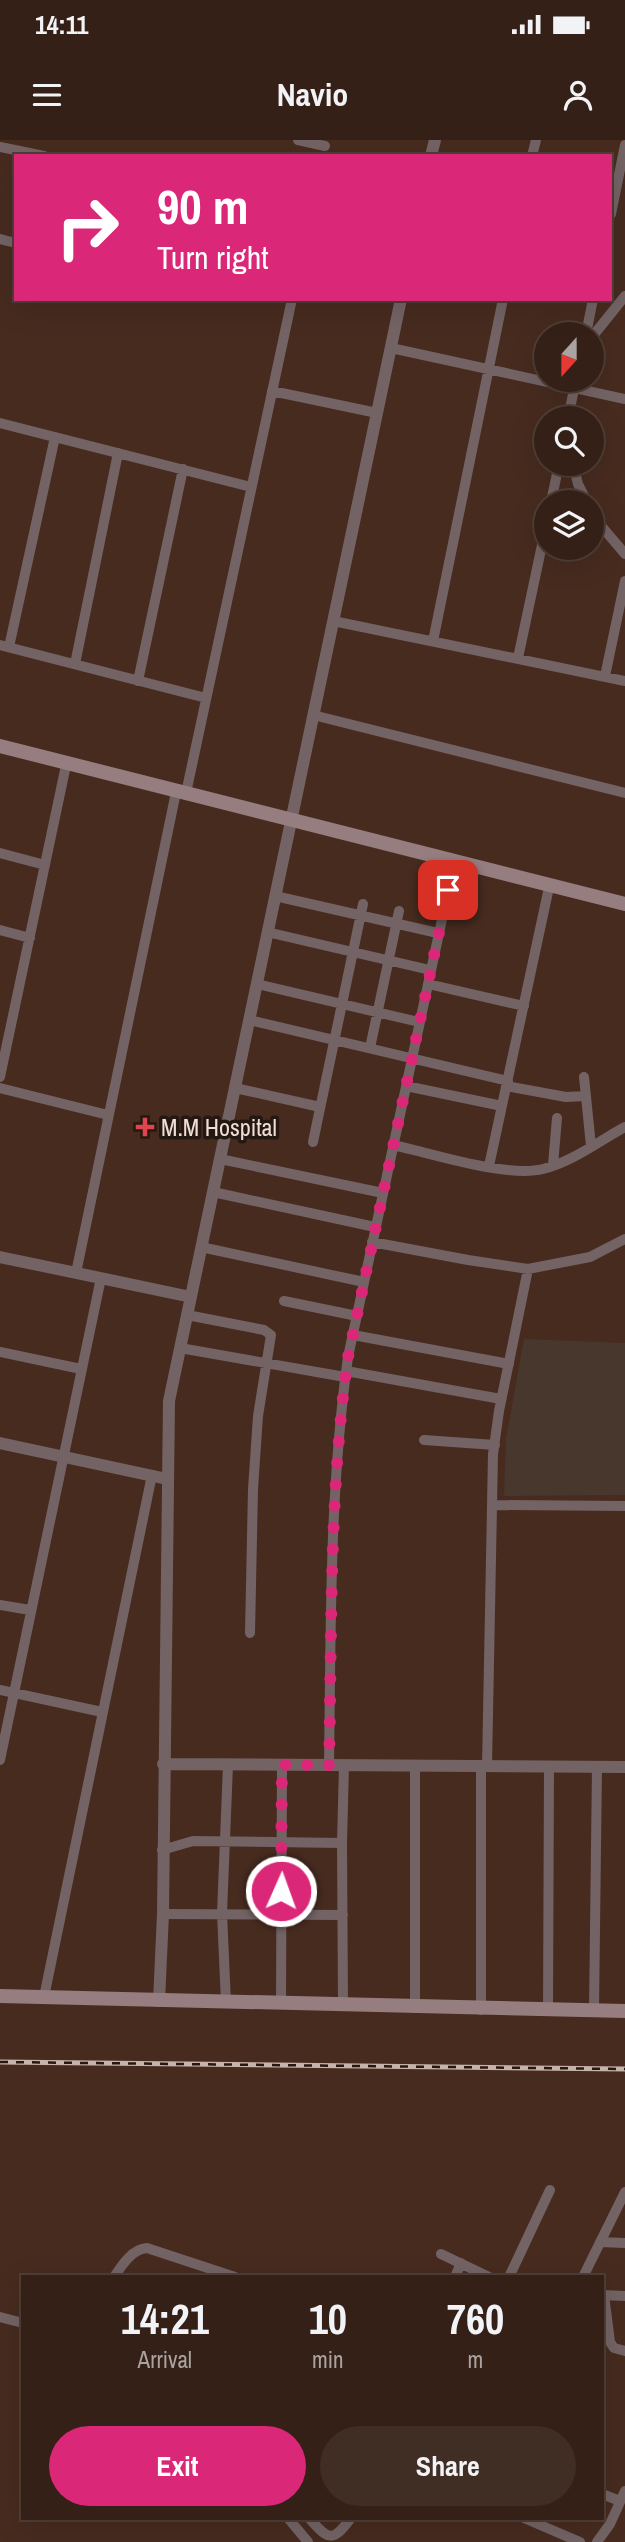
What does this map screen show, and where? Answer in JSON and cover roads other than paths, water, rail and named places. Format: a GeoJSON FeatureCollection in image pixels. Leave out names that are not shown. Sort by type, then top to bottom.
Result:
{"type":"FeatureCollection","features":[{"type":"Feature","properties":{"kind":"main road"},"geometry":{"type":"LineString","coordinates":[[0,746],[290,823],[625,904]]}},
{"type":"Feature","properties":{"kind":"main road"},"geometry":{"type":"LineString","coordinates":[[0,754],[180,795]]}},
{"type":"Feature","properties":{"kind":"main road"},"geometry":{"type":"LineString","coordinates":[[290,823],[453,868],[625,911]]}},
{"type":"Feature","properties":{"kind":"main road"},"geometry":{"type":"LineString","coordinates":[[0,1996],[481,2010],[625,2011]]}},
{"type":"Feature","properties":{"kind":"street"},"geometry":{"type":"LineString","coordinates":[[298,140],[325,147]]}},
{"type":"Feature","properties":{"kind":"street"},"geometry":{"type":"LineString","coordinates":[[612,209],[625,145]]}},
{"type":"Feature","properties":{"kind":"street"},"geometry":{"type":"LineString","coordinates":[[0,146],[35,154]]}},
{"type":"Feature","properties":{"kind":"street"},"geometry":{"type":"LineString","coordinates":[[604,322],[625,296]]}},
{"type":"Feature","properties":{"kind":"street"},"geometry":{"type":"LineString","coordinates":[[76,1273],[108,1115],[180,795],[206,698],[290,301]]}},
{"type":"Feature","properties":{"kind":"street"},"geometry":{"type":"LineString","coordinates":[[159,2001],[163,1914],[169,1401],[401,301]]}},
{"type":"Feature","properties":{"kind":"street"},"geometry":{"type":"LineString","coordinates":[[433,641],[503,301]]}},
{"type":"Feature","properties":{"kind":"street"},"geometry":{"type":"LineString","coordinates":[[588,322],[593,301]]}},
{"type":"Feature","properties":{"kind":"street"},"geometry":{"type":"LineString","coordinates":[[391,348],[534,377]]}},
{"type":"Feature","properties":{"kind":"street"},"geometry":{"type":"LineString","coordinates":[[272,391],[377,413]]}},
{"type":"Feature","properties":{"kind":"street"},"geometry":{"type":"LineString","coordinates":[[602,392],[625,399]]}},
{"type":"Feature","properties":{"kind":"street"},"geometry":{"type":"LineString","coordinates":[[0,424],[251,487]]}},
{"type":"Feature","properties":{"kind":"street"},"geometry":{"type":"LineString","coordinates":[[55,437],[5,646],[206,698]]}},
{"type":"Feature","properties":{"kind":"street"},"geometry":{"type":"LineString","coordinates":[[75,664],[118,453]]}},
{"type":"Feature","properties":{"kind":"street"},"geometry":{"type":"LineString","coordinates":[[138,681],[183,469]]}},
{"type":"Feature","properties":{"kind":"street"},"geometry":{"type":"LineString","coordinates":[[604,529],[625,554]]}},
{"type":"Feature","properties":{"kind":"street"},"geometry":{"type":"LineString","coordinates":[[518,659],[539,560]]}},
{"type":"Feature","properties":{"kind":"street"},"geometry":{"type":"LineString","coordinates":[[605,676],[625,581]]}},
{"type":"Feature","properties":{"kind":"street"},"geometry":{"type":"LineString","coordinates":[[333,621],[625,681]]}},
{"type":"Feature","properties":{"kind":"street"},"geometry":{"type":"LineString","coordinates":[[313,715],[625,793]]}},
{"type":"Feature","properties":{"kind":"street"},"geometry":{"type":"LineString","coordinates":[[0,1077],[65,770]]}},
{"type":"Feature","properties":{"kind":"street"},"geometry":{"type":"LineString","coordinates":[[0,853],[45,865]]}},
{"type":"Feature","properties":{"kind":"street"},"geometry":{"type":"LineString","coordinates":[[329,1765],[334,1497],[340,1414],[375,1227],[453,868]]}},
{"type":"Feature","properties":{"kind":"street"},"geometry":{"type":"LineString","coordinates":[[489,1166],[548,892]]}},
{"type":"Feature","properties":{"kind":"street"},"geometry":{"type":"LineString","coordinates":[[275,897],[438,933]]}},
{"type":"Feature","properties":{"kind":"street"},"geometry":{"type":"LineString","coordinates":[[313,1142],[363,904]]}},
{"type":"Feature","properties":{"kind":"street"},"geometry":{"type":"LineString","coordinates":[[370,1048],[399,911]]}},
{"type":"Feature","properties":{"kind":"street"},"geometry":{"type":"LineString","coordinates":[[0,930],[30,937]]}},
{"type":"Feature","properties":{"kind":"street"},"geometry":{"type":"LineString","coordinates":[[267,932],[430,970]]}},
{"type":"Feature","properties":{"kind":"street"},"geometry":{"type":"LineString","coordinates":[[257,984],[419,1022]]}},
{"type":"Feature","properties":{"kind":"street"},"geometry":{"type":"LineString","coordinates":[[428,984],[524,1006]]}},
{"type":"Feature","properties":{"kind":"street"},"geometry":{"type":"LineString","coordinates":[[0,1011],[13,1014]]}},
{"type":"Feature","properties":{"kind":"street"},"geometry":{"type":"LineString","coordinates":[[249,1020],[566,1097],[586,1096]]}},
{"type":"Feature","properties":{"kind":"street"},"geometry":{"type":"LineString","coordinates":[[584,1077],[591,1146]]}},
{"type":"Feature","properties":{"kind":"street"},"geometry":{"type":"LineString","coordinates":[[405,1086],[502,1107]]}},
{"type":"Feature","properties":{"kind":"street"},"geometry":{"type":"LineString","coordinates":[[0,1088],[108,1115]]}},
{"type":"Feature","properties":{"kind":"street"},"geometry":{"type":"LineString","coordinates":[[235,1088],[320,1107]]}},
{"type":"Feature","properties":{"kind":"street"},"geometry":{"type":"LineString","coordinates":[[553,1165],[556,1118]]}},
{"type":"Feature","properties":{"kind":"street"},"geometry":{"type":"LineString","coordinates":[[393,1144],[517,1171],[542,1169],[553,1165],[625,1127]]}},
{"type":"Feature","properties":{"kind":"street"},"geometry":{"type":"LineString","coordinates":[[220,1159],[383,1193]]}},
{"type":"Feature","properties":{"kind":"street"},"geometry":{"type":"LineString","coordinates":[[213,1192],[375,1227]]}},
{"type":"Feature","properties":{"kind":"street"},"geometry":{"type":"LineString","coordinates":[[372,1242],[528,1269],[590,1257],[625,1238]]}},
{"type":"Feature","properties":{"kind":"street"},"geometry":{"type":"LineString","coordinates":[[201,1247],[364,1282]]}},
{"type":"Feature","properties":{"kind":"street"},"geometry":{"type":"LineString","coordinates":[[0,1257],[191,1297]]}},
{"type":"Feature","properties":{"kind":"street"},"geometry":{"type":"LineString","coordinates":[[481,2010],[484,1766],[495,1445],[528,1269]]}},
{"type":"Feature","properties":{"kind":"street"},"geometry":{"type":"LineString","coordinates":[[0,1760],[101,1278]]}},
{"type":"Feature","properties":{"kind":"street"},"geometry":{"type":"LineString","coordinates":[[284,1301],[357,1316]]}},
{"type":"Feature","properties":{"kind":"street"},"geometry":{"type":"LineString","coordinates":[[187,1315],[269,1332],[271,1339],[258,1416],[253,1489],[250,1633]]}},
{"type":"Feature","properties":{"kind":"street"},"geometry":{"type":"LineString","coordinates":[[353,1335],[509,1364]]}},
{"type":"Feature","properties":{"kind":"street"},"geometry":{"type":"LineString","coordinates":[[180,1348],[502,1399]]}},
{"type":"Feature","properties":{"kind":"street"},"geometry":{"type":"LineString","coordinates":[[0,1352],[81,1369]]}},
{"type":"Feature","properties":{"kind":"street"},"geometry":{"type":"LineString","coordinates":[[424,1440],[495,1445]]}},
{"type":"Feature","properties":{"kind":"street"},"geometry":{"type":"LineString","coordinates":[[0,1443],[167,1479]]}},
{"type":"Feature","properties":{"kind":"street"},"geometry":{"type":"LineString","coordinates":[[44,1997],[152,1475]]}},
{"type":"Feature","properties":{"kind":"street"},"geometry":{"type":"LineString","coordinates":[[492,1505],[625,1506]]}},
{"type":"Feature","properties":{"kind":"street"},"geometry":{"type":"LineString","coordinates":[[0,1605],[30,1610]]}},
{"type":"Feature","properties":{"kind":"street"},"geometry":{"type":"LineString","coordinates":[[0,1690],[102,1712]]}},
{"type":"Feature","properties":{"kind":"street"},"geometry":{"type":"LineString","coordinates":[[163,1764],[625,1767]]}},
{"type":"Feature","properties":{"kind":"street"},"geometry":{"type":"LineString","coordinates":[[226,2003],[222,1913],[227,1842],[228,1765]]}},
{"type":"Feature","properties":{"kind":"street"},"geometry":{"type":"LineString","coordinates":[[281,2004],[282,1765]]}},
{"type":"Feature","properties":{"kind":"street"},"geometry":{"type":"LineString","coordinates":[[343,2006],[344,1765]]}},
{"type":"Feature","properties":{"kind":"street"},"geometry":{"type":"LineString","coordinates":[[415,1766],[415,2008]]}},
{"type":"Feature","properties":{"kind":"street"},"geometry":{"type":"LineString","coordinates":[[548,2011],[549,1766]]}},
{"type":"Feature","properties":{"kind":"street"},"geometry":{"type":"LineString","coordinates":[[594,2011],[597,1766]]}},
{"type":"Feature","properties":{"kind":"street"},"geometry":{"type":"LineString","coordinates":[[162,1850],[193,1841],[342,1843]]}},
{"type":"Feature","properties":{"kind":"street"},"geometry":{"type":"LineString","coordinates":[[163,1914],[343,1915]]}},
{"type":"Feature","properties":{"kind":"street"},"geometry":{"type":"LineString","coordinates":[[510,2275],[550,2190]]}},
{"type":"Feature","properties":{"kind":"street"},"geometry":{"type":"LineString","coordinates":[[584,2275],[625,2192]]}},
{"type":"Feature","properties":{"kind":"street"},"geometry":{"type":"LineString","coordinates":[[600,2242],[625,2243]]}},
{"type":"Feature","properties":{"kind":"street"},"geometry":{"type":"LineString","coordinates":[[115,2275],[135,2252],[147,2248],[209,2273]]}},
{"type":"Feature","properties":{"kind":"street"},"geometry":{"type":"LineString","coordinates":[[441,2254],[485,2275]]}},
{"type":"Feature","properties":{"kind":"street"},"geometry":{"type":"LineString","coordinates":[[456,2275],[461,2263]]}},
{"type":"Feature","properties":{"kind":"street"},"geometry":{"type":"LineString","coordinates":[[604,2295],[625,2295]]}},
{"type":"Feature","properties":{"kind":"street"},"geometry":{"type":"LineString","coordinates":[[604,2302],[610,2342],[614,2348],[625,2350]]}},
{"type":"Feature","properties":{"kind":"street"},"geometry":{"type":"LineString","coordinates":[[0,2317],[21,2322]]}},
{"type":"Feature","properties":{"kind":"street"},"geometry":{"type":"LineString","coordinates":[[597,2542],[610,2524],[623,2496],[604,2494]]}},
{"type":"Feature","properties":{"kind":"street"},"geometry":{"type":"LineString","coordinates":[[290,2520],[308,2542]]}},
{"type":"Feature","properties":{"kind":"street"},"geometry":{"type":"LineString","coordinates":[[311,2520],[321,2532],[334,2538],[340,2535],[350,2520]]}},
{"type":"Feature","properties":{"kind":"street"},"geometry":{"type":"LineString","coordinates":[[529,2520],[580,2542]]}},
{"type":"Feature","properties":{"kind":"railway"},"geometry":{"type":"LineString","coordinates":[[0,2062],[625,2069]]}},
{"type":"Feature","properties":{"kind":"place","name":"M.M Hospital"},"geometry":{"type":"Point","coordinates":[145,1127]}}]}
